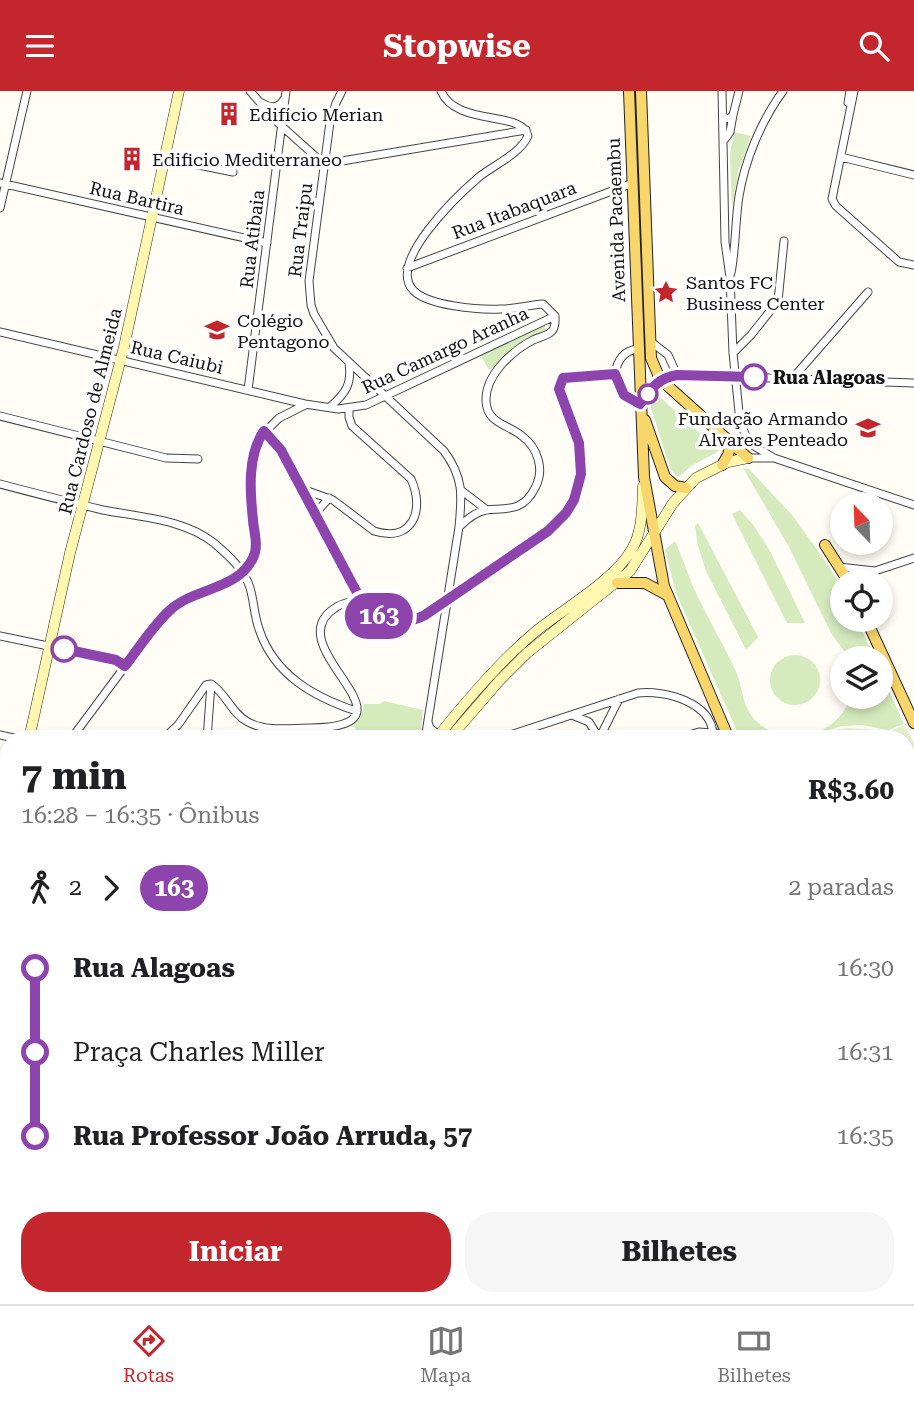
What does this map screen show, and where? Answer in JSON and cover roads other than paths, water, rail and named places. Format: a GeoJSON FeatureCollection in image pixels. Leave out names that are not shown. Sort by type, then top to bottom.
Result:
{"type":"FeatureCollection","features":[{"type":"Feature","properties":{"kind":"main road","name":"Rua Cardoso de Almeida"},"geometry":{"type":"LineString","coordinates":[[31,730],[83,505],[121,360],[179,91]]}},
{"type":"Feature","properties":{"kind":"main road","name":"Avenida Pacaembu"},"geometry":{"type":"LineString","coordinates":[[629,91],[644,477],[653,535],[667,595],[723,730]]}},
{"type":"Feature","properties":{"kind":"main road","name":"Avenida Pacaembu"},"geometry":{"type":"LineString","coordinates":[[641,91],[650,358],[660,379]]}},
{"type":"Feature","properties":{"kind":"main road"},"geometry":{"type":"LineString","coordinates":[[686,488],[675,485],[665,477],[640,404],[660,379],[748,458]]}},
{"type":"Feature","properties":{"kind":"main road"},"geometry":{"type":"LineString","coordinates":[[722,465],[731,443]]}},
{"type":"Feature","properties":{"kind":"main road"},"geometry":{"type":"LineString","coordinates":[[449,730],[527,653],[630,571],[673,503],[686,488],[708,471],[748,458]]}},
{"type":"Feature","properties":{"kind":"main road"},"geometry":{"type":"LineString","coordinates":[[448,730],[503,662],[533,633],[620,565],[638,537],[644,477]]}},
{"type":"Feature","properties":{"kind":"main road"},"geometry":{"type":"LineString","coordinates":[[825,545],[839,567]]}},
{"type":"Feature","properties":{"kind":"main road"},"geometry":{"type":"LineString","coordinates":[[617,583],[645,583],[667,595]]}},
{"type":"Feature","properties":{"kind":"main road"},"geometry":{"type":"LineString","coordinates":[[872,632],[914,723]]}},
{"type":"Feature","properties":{"kind":"street"},"geometry":{"type":"LineString","coordinates":[[0,208],[3,183],[27,91]]}},
{"type":"Feature","properties":{"kind":"street"},"geometry":{"type":"LineString","coordinates":[[250,91],[281,125],[324,164],[526,130]]}},
{"type":"Feature","properties":{"kind":"street","name":"Rua Traipu"},"geometry":{"type":"LineString","coordinates":[[342,91],[332,112],[324,164],[309,281],[311,305],[326,337],[444,451],[452,463],[462,491]]}},
{"type":"Feature","properties":{"kind":"street"},"geometry":{"type":"LineString","coordinates":[[441,91],[458,109],[478,116],[516,123],[526,130],[528,136],[523,144],[479,177],[437,219],[415,249],[407,268],[410,286],[424,297],[461,306],[486,309],[543,304],[552,310],[555,316],[551,333],[512,354],[497,371],[488,386],[486,397],[489,411],[498,423],[522,435],[531,445],[539,462],[540,472],[534,490],[520,505],[510,510],[481,508],[462,491]]}},
{"type":"Feature","properties":{"kind":"street"},"geometry":{"type":"LineString","coordinates":[[722,91],[725,226],[733,353],[740,422],[745,436],[749,443],[774,458],[914,505]]}},
{"type":"Feature","properties":{"kind":"street"},"geometry":{"type":"LineString","coordinates":[[724,140],[730,132],[739,91]]}},
{"type":"Feature","properties":{"kind":"street"},"geometry":{"type":"LineString","coordinates":[[730,277],[737,242],[739,197],[744,173],[766,120],[783,91]]}},
{"type":"Feature","properties":{"kind":"street"},"geometry":{"type":"LineString","coordinates":[[852,91],[833,194],[834,203],[899,262],[914,265]]}},
{"type":"Feature","properties":{"kind":"street"},"geometry":{"type":"LineString","coordinates":[[258,100],[275,107],[281,104],[286,94]]}},
{"type":"Feature","properties":{"kind":"street","name":"Rua Atibaia"},"geometry":{"type":"LineString","coordinates":[[248,390],[286,94]]}},
{"type":"Feature","properties":{"kind":"street"},"geometry":{"type":"LineString","coordinates":[[723,117],[729,119],[733,115]]}},
{"type":"Feature","properties":{"kind":"street"},"geometry":{"type":"LineString","coordinates":[[164,157],[233,172]]}},
{"type":"Feature","properties":{"kind":"street"},"geometry":{"type":"LineString","coordinates":[[841,157],[914,176]]}},
{"type":"Feature","properties":{"kind":"street","name":"Rua Bartira"},"geometry":{"type":"LineString","coordinates":[[3,183],[267,243]]}},
{"type":"Feature","properties":{"kind":"street","name":"Rua Itabaquara"},"geometry":{"type":"LineString","coordinates":[[407,268],[633,183]]}},
{"type":"Feature","properties":{"kind":"street"},"geometry":{"type":"LineString","coordinates":[[733,353],[778,301],[784,241]]}},
{"type":"Feature","properties":{"kind":"street"},"geometry":{"type":"LineString","coordinates":[[792,379],[868,292]]}},
{"type":"Feature","properties":{"kind":"street","name":"Rua Camargo Aranha"},"geometry":{"type":"LineString","coordinates":[[305,404],[349,409],[387,396],[555,316]]}},
{"type":"Feature","properties":{"kind":"street","name":"Rua Caiubi"},"geometry":{"type":"LineString","coordinates":[[0,332],[305,404]]}},
{"type":"Feature","properties":{"kind":"street"},"geometry":{"type":"LineString","coordinates":[[650,341],[667,355],[677,375]]}},
{"type":"Feature","properties":{"kind":"street"},"geometry":{"type":"LineString","coordinates":[[637,349],[626,353],[619,360],[615,374],[624,395],[640,404]]}},
{"type":"Feature","properties":{"kind":"street"},"geometry":{"type":"LineString","coordinates":[[330,407],[347,391],[350,383],[349,362]]}},
{"type":"Feature","properties":{"kind":"street"},"geometry":{"type":"LineString","coordinates":[[264,431],[281,450],[362,602],[380,617],[400,622],[418,619],[429,612],[548,531],[566,513],[574,500],[581,474],[579,443],[559,389],[561,381],[568,376],[615,374]]}},
{"type":"Feature","properties":{"kind":"street"},"geometry":{"type":"LineString","coordinates":[[660,379],[677,375],[914,383]]}},
{"type":"Feature","properties":{"kind":"street"},"geometry":{"type":"LineString","coordinates":[[78,730],[169,610],[193,595],[231,582],[244,572],[255,552],[252,472],[258,439],[279,418],[305,404]]}},
{"type":"Feature","properties":{"kind":"street"},"geometry":{"type":"LineString","coordinates":[[302,489],[329,498],[374,531],[385,534],[406,529],[413,522],[418,498],[411,479],[352,426],[349,409]]}},
{"type":"Feature","properties":{"kind":"street"},"geometry":{"type":"LineString","coordinates":[[0,416],[166,458],[198,459]]}},
{"type":"Feature","properties":{"kind":"street"},"geometry":{"type":"LineString","coordinates":[[748,458],[774,458]]}},
{"type":"Feature","properties":{"kind":"street"},"geometry":{"type":"LineString","coordinates":[[0,484],[194,530],[244,572],[259,631],[276,660],[308,690],[332,703],[356,711]]}},
{"type":"Feature","properties":{"kind":"street"},"geometry":{"type":"LineString","coordinates":[[427,730],[459,527],[462,491]]}},
{"type":"Feature","properties":{"kind":"street"},"geometry":{"type":"LineString","coordinates":[[315,514],[329,498]]}},
{"type":"Feature","properties":{"kind":"street"},"geometry":{"type":"LineString","coordinates":[[459,527],[475,514],[487,510]]}},
{"type":"Feature","properties":{"kind":"street"},"geometry":{"type":"LineString","coordinates":[[884,569],[914,558]]}},
{"type":"Feature","properties":{"kind":"street"},"geometry":{"type":"LineString","coordinates":[[839,567],[848,569]]}},
{"type":"Feature","properties":{"kind":"street"},"geometry":{"type":"LineString","coordinates":[[451,576],[459,583],[470,585]]}},
{"type":"Feature","properties":{"kind":"street"},"geometry":{"type":"LineString","coordinates":[[211,684],[231,709],[247,722],[259,726],[329,727],[344,723],[356,711],[355,696],[324,651],[319,639],[320,629],[334,608],[362,602]]}},
{"type":"Feature","properties":{"kind":"street"},"geometry":{"type":"LineString","coordinates":[[429,612],[444,623]]}},
{"type":"Feature","properties":{"kind":"street"},"geometry":{"type":"LineString","coordinates":[[0,636],[116,660],[125,666]]}},
{"type":"Feature","properties":{"kind":"street"},"geometry":{"type":"LineString","coordinates":[[173,730],[206,685],[211,684]]}},
{"type":"Feature","properties":{"kind":"street"},"geometry":{"type":"LineString","coordinates":[[208,730],[211,684]]}},
{"type":"Feature","properties":{"kind":"street"},"geometry":{"type":"LineString","coordinates":[[695,706],[705,699],[708,690]]}},
{"type":"Feature","properties":{"kind":"street"},"geometry":{"type":"LineString","coordinates":[[525,730],[648,692],[666,694],[695,706],[709,718],[712,730]]}},
{"type":"Feature","properties":{"kind":"street"},"geometry":{"type":"LineString","coordinates":[[602,730],[619,699]]}},
{"type":"Feature","properties":{"kind":"street"},"geometry":{"type":"LineString","coordinates":[[570,715],[582,717],[594,730]]}},
{"type":"Feature","properties":{"kind":"street"},"geometry":{"type":"LineString","coordinates":[[428,722],[432,730]]}},
{"type":"Feature","properties":{"kind":"place","name":"Edifício Merian"},"geometry":{"type":"Point","coordinates":[229,114]}},
{"type":"Feature","properties":{"kind":"place","name":"Edificio Mediterraneo"},"geometry":{"type":"Point","coordinates":[132,159]}},
{"type":"Feature","properties":{"kind":"place","name":"Santos FC Business Center"},"geometry":{"type":"Point","coordinates":[666,292]}},
{"type":"Feature","properties":{"kind":"place","name":"Colégio Pentagono"},"geometry":{"type":"Point","coordinates":[217,330]}},
{"type":"Feature","properties":{"kind":"place","name":"Rua Alagoas"},"geometry":{"type":"Point","coordinates":[754,377]}},
{"type":"Feature","properties":{"kind":"place","name":"Fundação Armando Alvares Penteado"},"geometry":{"type":"Point","coordinates":[868,428]}}]}
